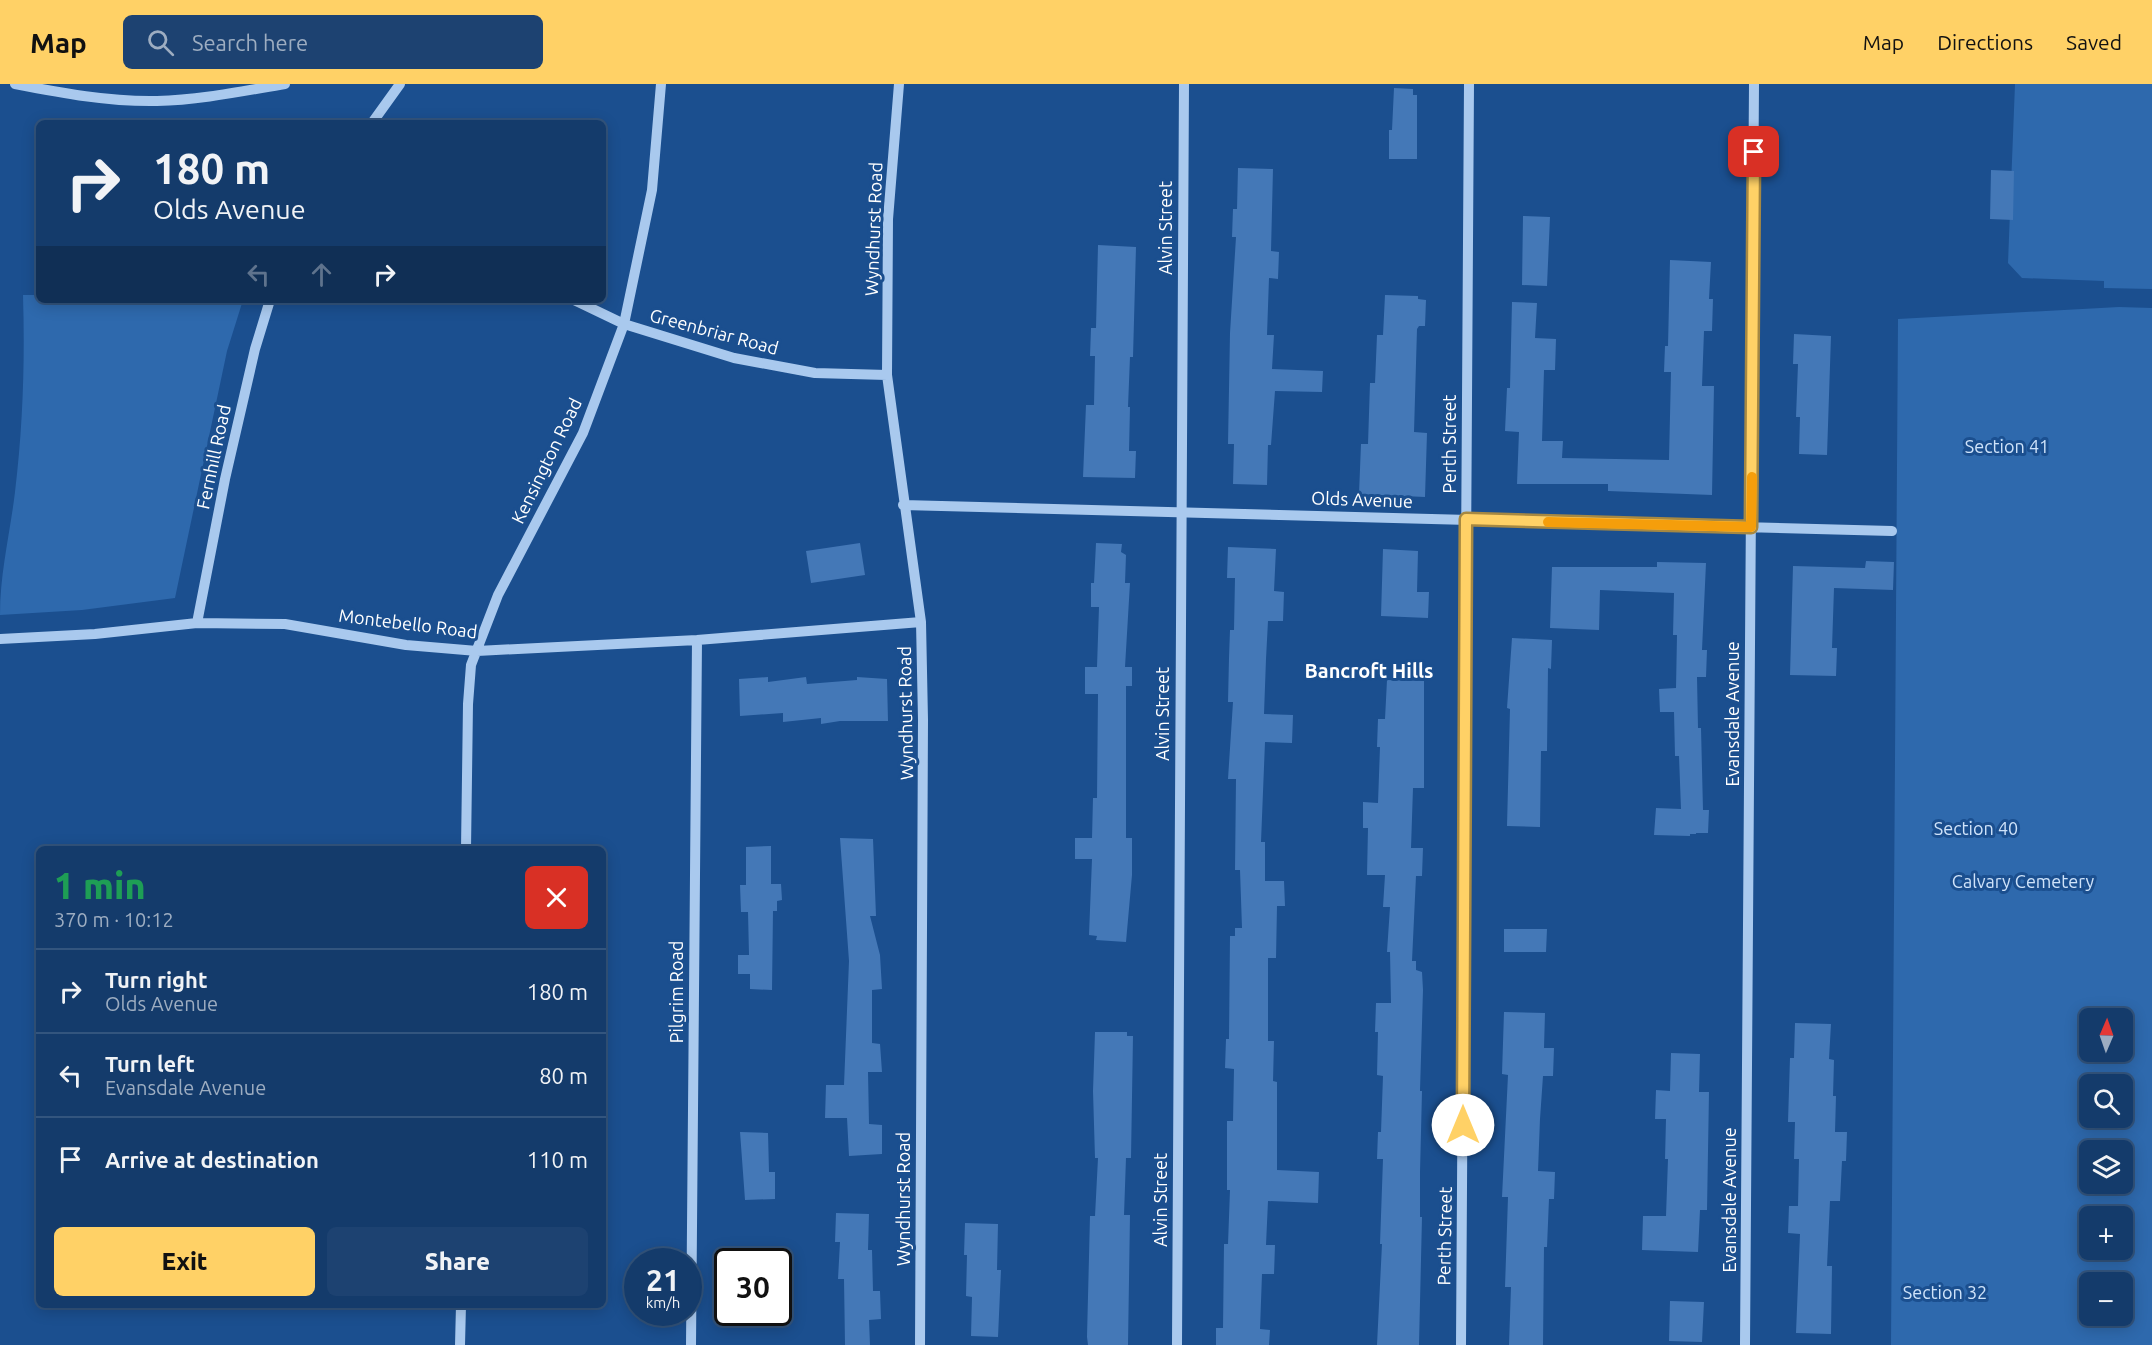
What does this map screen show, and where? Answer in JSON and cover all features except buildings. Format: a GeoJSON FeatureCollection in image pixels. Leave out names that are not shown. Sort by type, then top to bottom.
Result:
{"type":"FeatureCollection","features":[{"type":"Feature","properties":{"kind":"street"},"geometry":{"type":"LineString","coordinates":[[15,84],[93,99],[157,101],[222,95],[285,84]]}},
{"type":"Feature","properties":{"kind":"street"},"geometry":{"type":"LineString","coordinates":[[374,120],[400,84]]}},
{"type":"Feature","properties":{"kind":"street","name":"Kensington Road"},"geometry":{"type":"LineString","coordinates":[[466,846],[468,704],[471,665],[498,595],[583,433],[624,324],[652,190],[661,84]]}},
{"type":"Feature","properties":{"kind":"street","name":"Wyndhurst Road"},"geometry":{"type":"LineString","coordinates":[[899,84],[888,219],[887,375],[903,505],[921,622],[923,732],[920,1345]]}},
{"type":"Feature","properties":{"kind":"street","name":"Alvin Street"},"geometry":{"type":"LineString","coordinates":[[1177,1345],[1184,84]]}},
{"type":"Feature","properties":{"kind":"street","name":"Perth Street"},"geometry":{"type":"LineString","coordinates":[[1461,1345],[1469,84]]}},
{"type":"Feature","properties":{"kind":"street","name":"Evansdale Avenue"},"geometry":{"type":"LineString","coordinates":[[1746,1345],[1754,84]]}},
{"type":"Feature","properties":{"kind":"street","name":"Fernhill Road"},"geometry":{"type":"LineString","coordinates":[[197,623],[228,468],[255,349],[269,303]]}},
{"type":"Feature","properties":{"kind":"street","name":"Greenbriar Road"},"geometry":{"type":"LineString","coordinates":[[580,303],[624,324],[734,358],[815,373],[887,375]]}},
{"type":"Feature","properties":{"kind":"street","name":"Olds Avenue"},"geometry":{"type":"LineString","coordinates":[[903,505],[1892,531]]}},
{"type":"Feature","properties":{"kind":"street","name":"Montebello Road"},"geometry":{"type":"LineString","coordinates":[[0,639],[95,634],[197,623],[285,624],[406,645],[477,651],[697,640],[921,622]]}},
{"type":"Feature","properties":{"kind":"street","name":"Pilgrim Road"},"geometry":{"type":"LineString","coordinates":[[691,1345],[697,640]]}},
{"type":"Feature","properties":{"kind":"street"},"geometry":{"type":"LineString","coordinates":[[460,1345],[461,1308]]}},
{"type":"Feature","properties":{"kind":"green space"},"geometry":{"type":"Polygon","coordinates":[[[2015,84],[2152,84],[2152,289],[2104,288],[2104,281],[2022,278],[2008,263],[2015,84]]]}},
{"type":"Feature","properties":{"kind":"green space"},"geometry":{"type":"Polygon","coordinates":[[[23,295],[36,295],[36,303],[242,303],[227,351],[175,598],[82,610],[0,615],[20,443],[23,295]]]}},
{"type":"Feature","properties":{"kind":"green space","name":"Calvary Cemetery"},"geometry":{"type":"Polygon","coordinates":[[[2119,307],[2152,308],[2152,1345],[1891,1345],[1898,319],[2119,307]]]}},
{"type":"Feature","properties":{"kind":"slow traffic"},"geometry":{"type":"LineString","coordinates":[[1548,522],[1751,527],[1752,477]]}},
{"type":"Feature","properties":{"kind":"district","name":"Bancroft Hills"},"geometry":{"type":"Point","coordinates":[1369,671]}},
{"type":"Feature","properties":{"kind":"route"},"geometry":{"type":"LineString","coordinates":[[1463,1125],[1466,519],[1751,527],[1754,152]]}},
{"type":"Feature","properties":{"kind":"park label","name":"Section 41"},"geometry":{"type":"Point","coordinates":[2007,447]}},
{"type":"Feature","properties":{"kind":"park label","name":"Section 40"},"geometry":{"type":"Point","coordinates":[1976,829]}},
{"type":"Feature","properties":{"kind":"park label","name":"Section 32"},"geometry":{"type":"Point","coordinates":[1945,1293]}}]}
